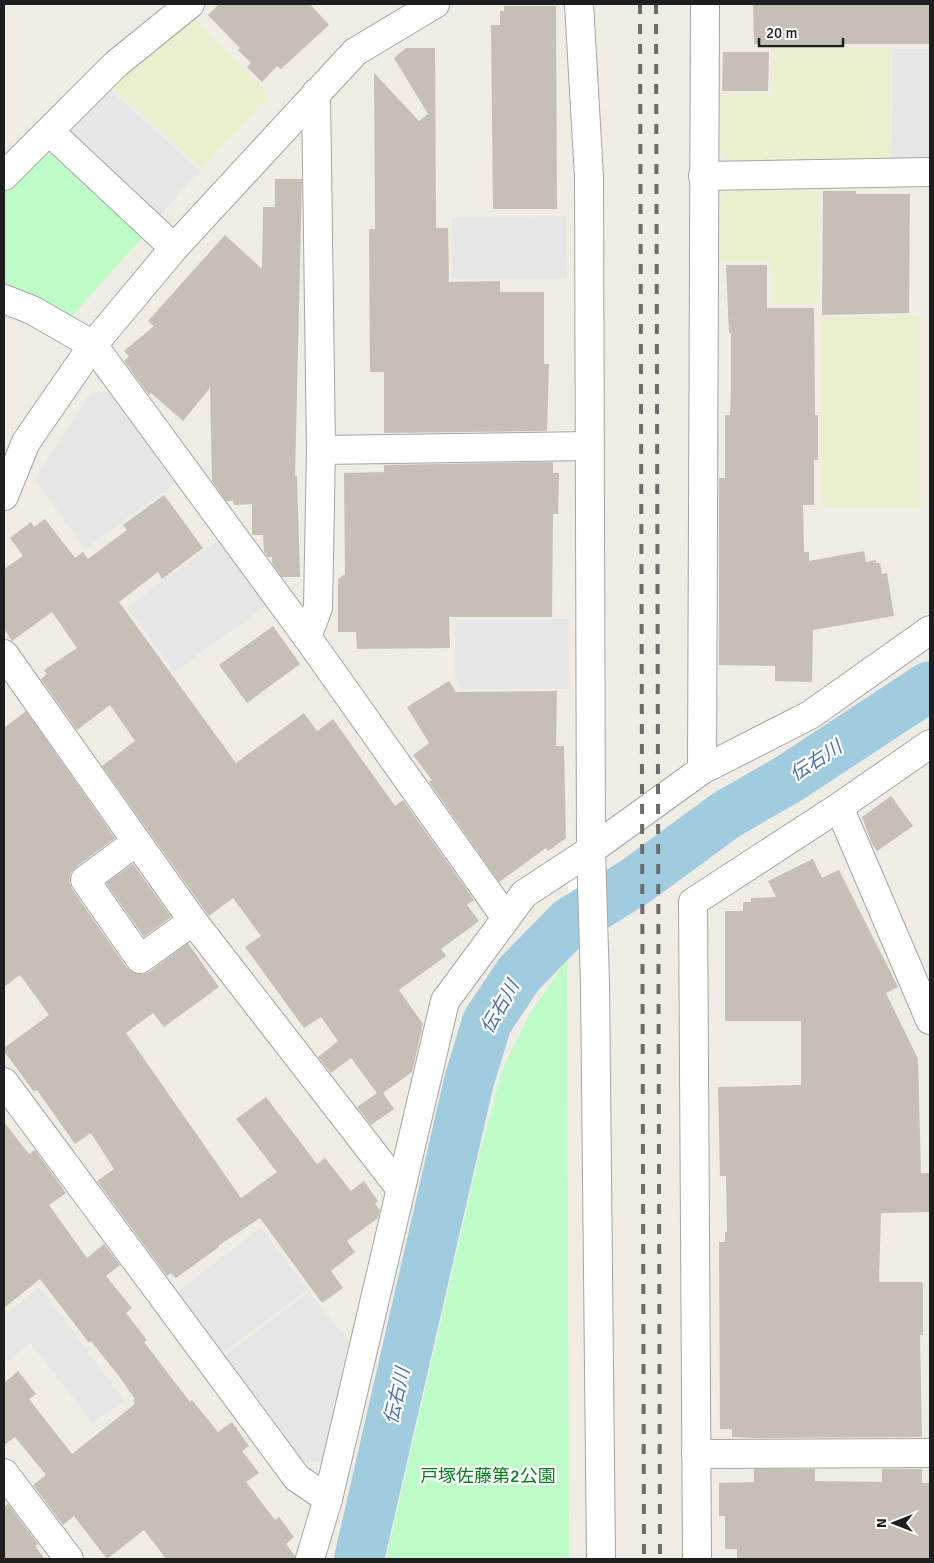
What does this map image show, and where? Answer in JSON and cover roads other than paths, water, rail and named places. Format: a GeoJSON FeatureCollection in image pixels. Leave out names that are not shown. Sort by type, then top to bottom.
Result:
{"type":"FeatureCollection","features":[{"type":"Feature","properties":{"kind":"street"},"geometry":{"type":"LineString","coordinates":[[4,176],[116,64],[190,4]]}},
{"type":"Feature","properties":{"kind":"street"},"geometry":{"type":"LineString","coordinates":[[4,496],[26,442],[93,345],[174,248],[355,52],[435,4]]}},
{"type":"Feature","properties":{"kind":"street"},"geometry":{"type":"LineString","coordinates":[[579,4],[589,177],[591,860],[594,941],[601,1559]]}},
{"type":"Feature","properties":{"kind":"street"},"geometry":{"type":"LineString","coordinates":[[702,770],[705,4]]}},
{"type":"Feature","properties":{"kind":"street"},"geometry":{"type":"LineString","coordinates":[[307,637],[318,608],[321,450],[316,93]]}},
{"type":"Feature","properties":{"kind":"street"},"geometry":{"type":"LineString","coordinates":[[50,132],[174,248]]}},
{"type":"Feature","properties":{"kind":"street"},"geometry":{"type":"LineString","coordinates":[[703,176],[930,172]]}},
{"type":"Feature","properties":{"kind":"street"},"geometry":{"type":"LineString","coordinates":[[4,299],[32,310],[93,345],[307,637],[506,918]]}},
{"type":"Feature","properties":{"kind":"street"},"geometry":{"type":"LineString","coordinates":[[321,450],[590,446]]}},
{"type":"Feature","properties":{"kind":"street"},"geometry":{"type":"LineString","coordinates":[[310,1559],[328,1499],[445,1001],[524,894],[591,860],[702,770],[810,715],[930,630]]}},
{"type":"Feature","properties":{"kind":"street"},"geometry":{"type":"LineString","coordinates":[[4,654],[193,921],[400,1188]]}},
{"type":"Feature","properties":{"kind":"street"},"geometry":{"type":"LineString","coordinates":[[697,1559],[693,902],[839,807],[930,744]]}},
{"type":"Feature","properties":{"kind":"street"},"geometry":{"type":"LineString","coordinates":[[839,807],[930,1020]]}},
{"type":"Feature","properties":{"kind":"street"},"geometry":{"type":"LineString","coordinates":[[136,842],[84,880],[140,959],[193,921]]}},
{"type":"Feature","properties":{"kind":"street"},"geometry":{"type":"LineString","coordinates":[[4,1082],[297,1478],[328,1499]]}},
{"type":"Feature","properties":{"kind":"street"},"geometry":{"type":"LineString","coordinates":[[696,1454],[930,1453]]}},
{"type":"Feature","properties":{"kind":"street"},"geometry":{"type":"LineString","coordinates":[[4,1472],[68,1559]]}},
{"type":"Feature","properties":{"kind":"waterway","name":"伝右川"},"geometry":{"type":"LineString","coordinates":[[359,1559],[469,1081],[487,1022],[519,974],[570,922],[636,881],[726,815],[790,778],[930,686]]}},
{"type":"Feature","properties":{"kind":"waterway"},"geometry":{"type":"LineString","coordinates":[[367,1532],[382,1537]]}},
{"type":"Feature","properties":{"kind":"railway"},"geometry":{"type":"LineString","coordinates":[[640,4],[644,1559]]}},
{"type":"Feature","properties":{"kind":"railway"},"geometry":{"type":"LineString","coordinates":[[656,4],[660,1559]]}},
{"type":"Feature","properties":{"kind":"park label","name":"戸塚佐藤第2公園"},"geometry":{"type":"Point","coordinates":[488,1476]}}]}
